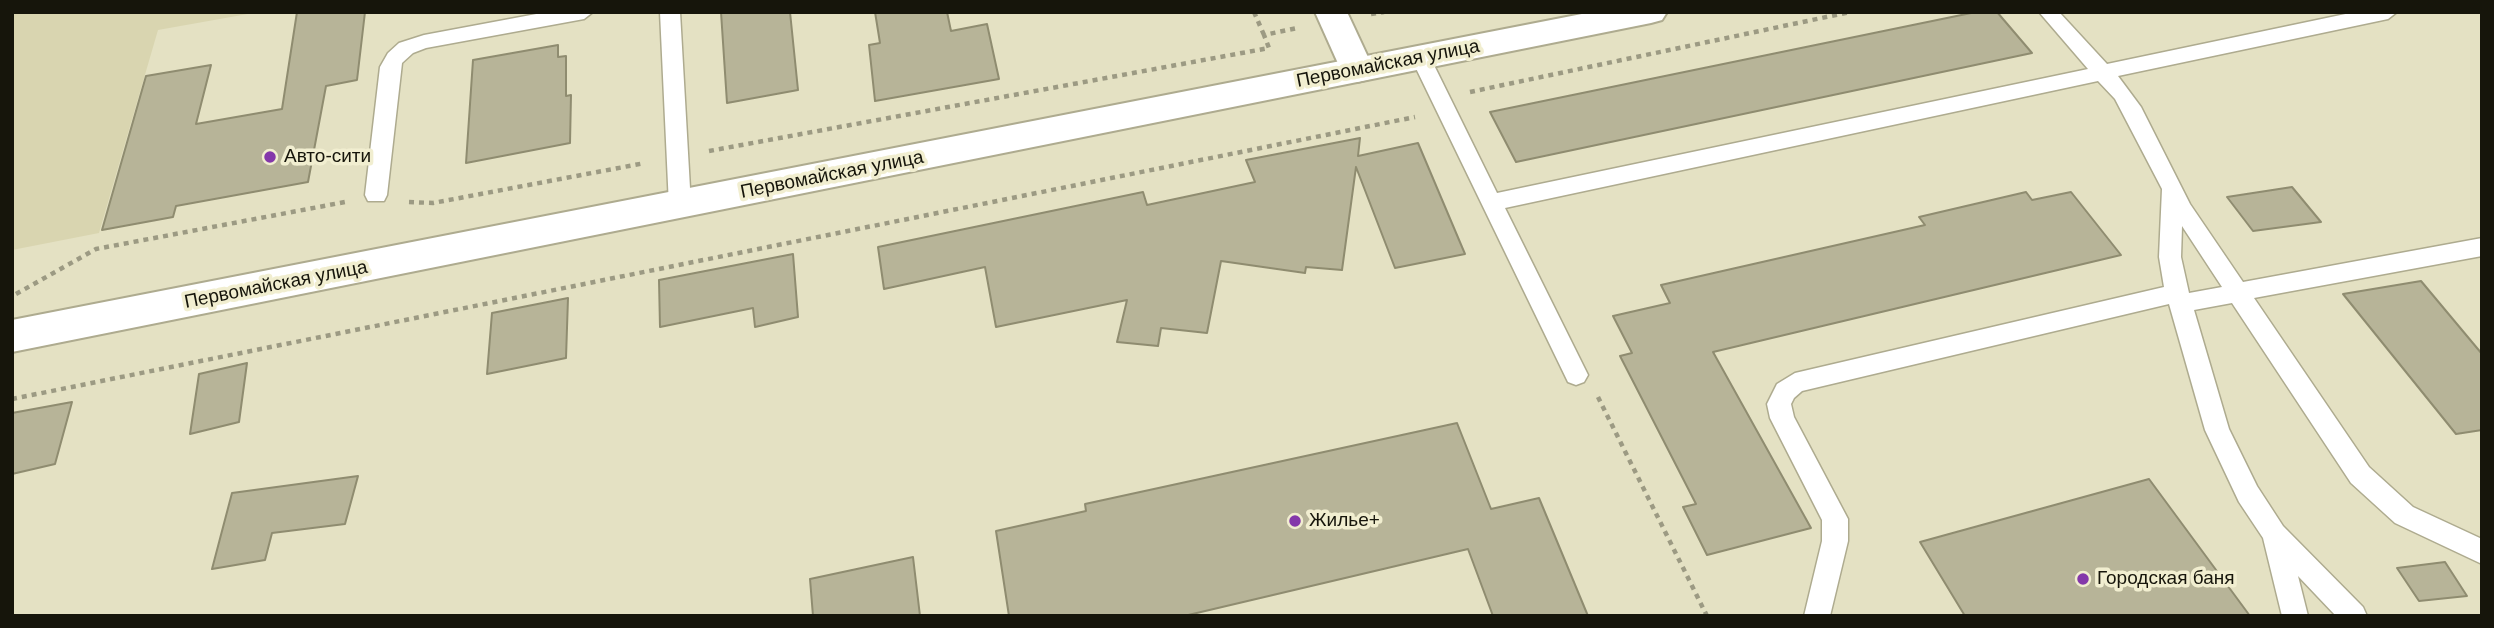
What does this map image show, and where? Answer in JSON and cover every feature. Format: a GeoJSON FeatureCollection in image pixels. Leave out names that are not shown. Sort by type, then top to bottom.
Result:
{"type":"FeatureCollection","features":[{"type":"Feature","properties":{"kind":"main road"},"geometry":{"type":"LineString","coordinates":[[1331,12],[1357,71]]}},
{"type":"Feature","properties":{"kind":"main road","name":"Первомайская улица"},"geometry":{"type":"LineString","coordinates":[[12,336],[680,206],[1631,14]]}},
{"type":"Feature","properties":{"kind":"lane"},"geometry":{"type":"LineString","coordinates":[[376,195],[390,67],[406,48],[424,42],[584,12]]}},
{"type":"Feature","properties":{"kind":"lane"},"geometry":{"type":"LineString","coordinates":[[670,12],[680,206]]}},
{"type":"Feature","properties":{"kind":"lane"},"geometry":{"type":"LineString","coordinates":[[2048,12],[2134,112],[2172,190],[2360,475],[2404,516],[2482,552]]}},
{"type":"Feature","properties":{"kind":"lane"},"geometry":{"type":"LineString","coordinates":[[1492,202],[2388,12]]}},
{"type":"Feature","properties":{"kind":"lane"},"geometry":{"type":"LineString","coordinates":[[1421,58],[1576,375]]}},
{"type":"Feature","properties":{"kind":"lane"},"geometry":{"type":"LineString","coordinates":[[2172,190],[2170,257],[2179,299],[2217,430],[2248,494],[2274,534],[2354,616]]}},
{"type":"Feature","properties":{"kind":"lane"},"geometry":{"type":"LineString","coordinates":[[1817,616],[1835,541],[1835,519],[1782,418],[1779,404],[1785,391],[1795,383],[2179,299],[2238,292],[2459,248],[2482,247]]}},
{"type":"Feature","properties":{"kind":"lane"},"geometry":{"type":"LineString","coordinates":[[2274,534],[2295,616]]}},
{"type":"Feature","properties":{"kind":"path"},"geometry":{"type":"LineString","coordinates":[[1254,12],[1264,35]]}},
{"type":"Feature","properties":{"kind":"path"},"geometry":{"type":"LineString","coordinates":[[12,399],[1416,117],[1442,101],[1488,86],[1850,12]]}},
{"type":"Feature","properties":{"kind":"path"},"geometry":{"type":"LineString","coordinates":[[1576,375],[1596,394],[1707,616]]}},
{"type":"Feature","properties":{"kind":"shaded area"},"geometry":{"type":"Polygon","coordinates":[[[12,12],[259,12],[158,30],[99,233],[12,250],[12,12]]]}},
{"type":"Feature","properties":{"kind":"building"},"geometry":{"type":"Polygon","coordinates":[[[297,12],[365,12],[357,80],[326,86],[308,182],[176,206],[173,217],[102,230],[146,76],[211,65],[196,124],[282,109],[297,12]]]}},
{"type":"Feature","properties":{"kind":"building"},"geometry":{"type":"Polygon","coordinates":[[[721,12],[790,12],[798,90],[727,103],[721,12]]]}},
{"type":"Feature","properties":{"kind":"building"},"geometry":{"type":"Polygon","coordinates":[[[875,12],[947,12],[951,31],[987,24],[999,79],[875,101],[869,45],[880,43],[875,12]]]}},
{"type":"Feature","properties":{"kind":"building"},"geometry":{"type":"Polygon","coordinates":[[[1976,12],[1997,12],[2032,53],[1516,162],[1490,112],[1976,12]]]}},
{"type":"Feature","properties":{"kind":"building"},"geometry":{"type":"Polygon","coordinates":[[[558,45],[558,57],[566,56],[566,96],[571,95],[570,143],[466,163],[473,60],[558,45]]]}},
{"type":"Feature","properties":{"kind":"building"},"geometry":{"type":"Polygon","coordinates":[[[1360,138],[1358,156],[1418,143],[1465,254],[1395,268],[1356,167],[1342,270],[1306,267],[1305,273],[1221,261],[1207,333],[1161,328],[1158,346],[1117,342],[1127,300],[996,327],[985,267],[884,289],[878,247],[1143,192],[1147,205],[1255,182],[1246,160],[1360,138]]]}},
{"type":"Feature","properties":{"kind":"building"},"geometry":{"type":"Polygon","coordinates":[[[2292,187],[2321,222],[2253,231],[2227,197],[2292,187]]]}},
{"type":"Feature","properties":{"kind":"building"},"geometry":{"type":"Polygon","coordinates":[[[2026,192],[2032,200],[2071,192],[2121,255],[1713,352],[1811,528],[1707,555],[1683,507],[1696,504],[1620,356],[1632,353],[1613,316],[1670,303],[1661,285],[1925,225],[1919,217],[2026,192]]]}},
{"type":"Feature","properties":{"kind":"building"},"geometry":{"type":"Polygon","coordinates":[[[793,254],[798,317],[755,327],[753,308],[660,327],[659,280],[793,254]]]}},
{"type":"Feature","properties":{"kind":"building"},"geometry":{"type":"Polygon","coordinates":[[[2421,281],[2482,354],[2482,430],[2456,434],[2343,294],[2421,281]]]}},
{"type":"Feature","properties":{"kind":"building"},"geometry":{"type":"Polygon","coordinates":[[[568,298],[566,358],[487,374],[492,313],[568,298]]]}},
{"type":"Feature","properties":{"kind":"building"},"geometry":{"type":"Polygon","coordinates":[[[247,363],[239,422],[190,434],[199,374],[247,363]]]}},
{"type":"Feature","properties":{"kind":"building"},"geometry":{"type":"Polygon","coordinates":[[[72,402],[55,464],[12,474],[12,413],[72,402]]]}},
{"type":"Feature","properties":{"kind":"building","name":"Жилье+"},"geometry":{"type":"Polygon","coordinates":[[[1457,423],[1491,509],[1539,498],[1588,616],[1493,616],[1468,549],[1184,616],[1009,616],[996,531],[1086,511],[1085,504],[1457,423]]]}},
{"type":"Feature","properties":{"kind":"building"},"geometry":{"type":"Polygon","coordinates":[[[358,476],[345,524],[272,533],[265,560],[212,569],[232,493],[358,476]]]}},
{"type":"Feature","properties":{"kind":"building","name":"Городская баня"},"geometry":{"type":"Polygon","coordinates":[[[2149,479],[2250,616],[1965,616],[1920,542],[2149,479]]]}},
{"type":"Feature","properties":{"kind":"building"},"geometry":{"type":"Polygon","coordinates":[[[913,557],[920,616],[813,616],[810,579],[913,557]]]}},
{"type":"Feature","properties":{"kind":"building"},"geometry":{"type":"Polygon","coordinates":[[[2445,562],[2467,596],[2419,601],[2397,568],[2445,562]]]}},
{"type":"Feature","properties":{"kind":"place","name":"Авто-сити"},"geometry":{"type":"Point","coordinates":[270,157]}},
{"type":"Feature","properties":{"kind":"place","name":"Жилье+"},"geometry":{"type":"Point","coordinates":[1295,521]}},
{"type":"Feature","properties":{"kind":"place","name":"Городская баня"},"geometry":{"type":"Point","coordinates":[2083,579]}}]}
